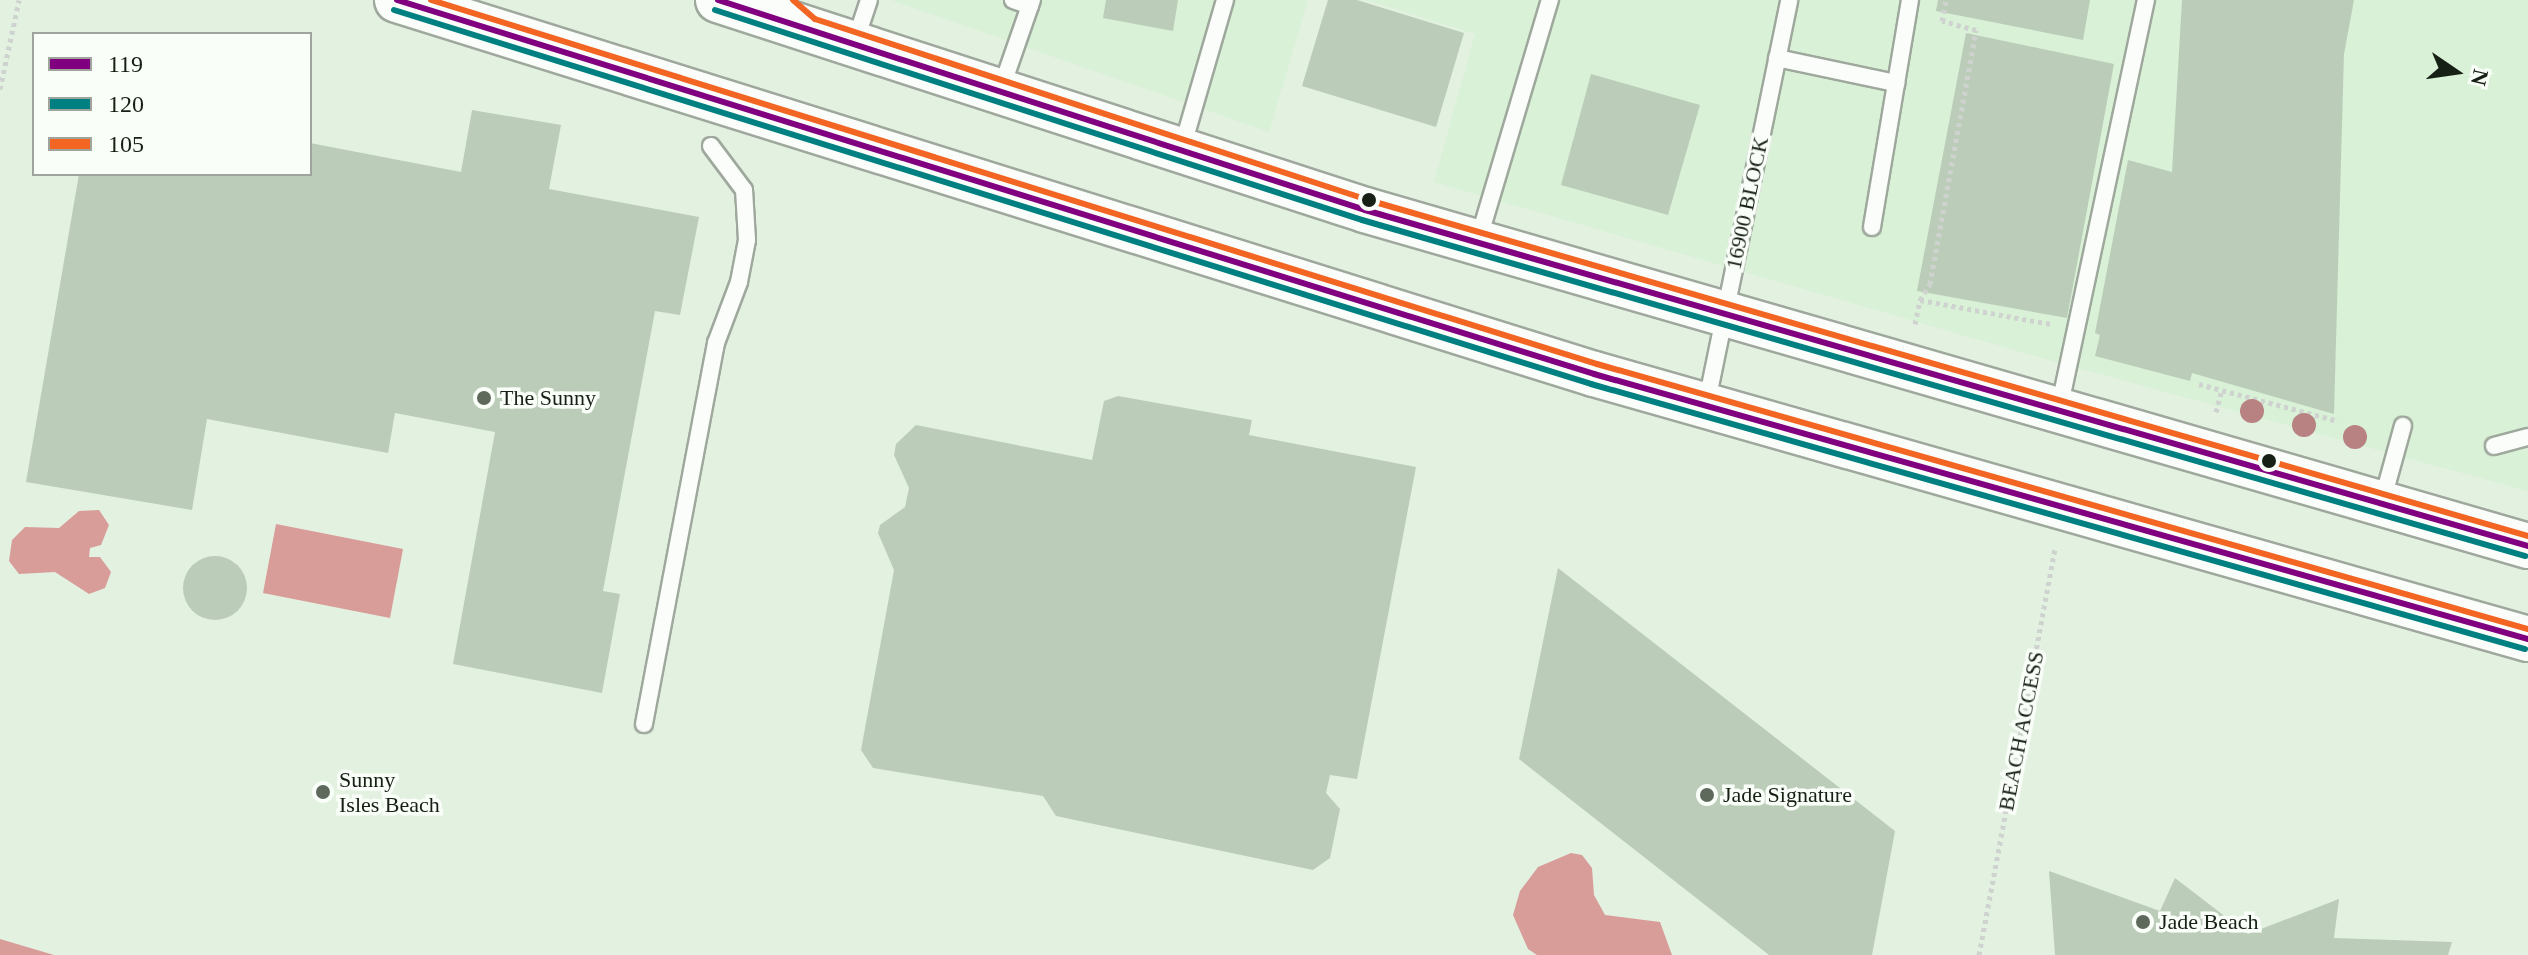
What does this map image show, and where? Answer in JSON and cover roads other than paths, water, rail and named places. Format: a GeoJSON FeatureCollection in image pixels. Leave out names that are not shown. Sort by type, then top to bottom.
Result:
{"type":"FeatureCollection","features":[{"type":"Feature","properties":{"kind":"main road"},"geometry":{"type":"LineString","coordinates":[[397,0],[1706,406],[2528,639]]}},
{"type":"Feature","properties":{"kind":"main road"},"geometry":{"type":"LineString","coordinates":[[718,0],[794,14],[855,42],[1001,91],[1181,151],[1477,243],[2528,546]]}},
{"type":"Feature","properties":{"kind":"lane"},"geometry":{"type":"LineString","coordinates":[[855,42],[869,0]]}},
{"type":"Feature","properties":{"kind":"lane"},"geometry":{"type":"LineString","coordinates":[[1181,151],[1225,0]]}},
{"type":"Feature","properties":{"kind":"lane"},"geometry":{"type":"LineString","coordinates":[[1477,243],[1550,0]]}},
{"type":"Feature","properties":{"kind":"lane","name":"16900 BLOCK"},"geometry":{"type":"LineString","coordinates":[[1706,406],[1789,0]]}},
{"type":"Feature","properties":{"kind":"lane"},"geometry":{"type":"LineString","coordinates":[[1872,227],[1910,0]]}},
{"type":"Feature","properties":{"kind":"lane"},"geometry":{"type":"LineString","coordinates":[[2059,412],[2146,0]]}},
{"type":"Feature","properties":{"kind":"lane"},"geometry":{"type":"LineString","coordinates":[[1001,91],[1025,2]]}},
{"type":"Feature","properties":{"kind":"lane"},"geometry":{"type":"LineString","coordinates":[[1777,58],[1896,83]]}},
{"type":"Feature","properties":{"kind":"lane"},"geometry":{"type":"LineString","coordinates":[[644,724],[716,343],[739,282],[747,240],[744,190],[711,146]]}},
{"type":"Feature","properties":{"kind":"lane"},"geometry":{"type":"LineString","coordinates":[[2381,504],[2403,426]]}},
{"type":"Feature","properties":{"kind":"lane"},"geometry":{"type":"LineString","coordinates":[[2494,446],[2528,437]]}},
{"type":"Feature","properties":{"kind":"place","name":"The Sunny"},"geometry":{"type":"Point","coordinates":[484,398]}},
{"type":"Feature","properties":{"kind":"place","name":"Sunny Isles Beach"},"geometry":{"type":"Point","coordinates":[323,792]}},
{"type":"Feature","properties":{"kind":"place","name":"Jade Signature"},"geometry":{"type":"Point","coordinates":[1707,795]}},
{"type":"Feature","properties":{"kind":"place","name":"Jade Beach"},"geometry":{"type":"Point","coordinates":[2143,922]}}]}
